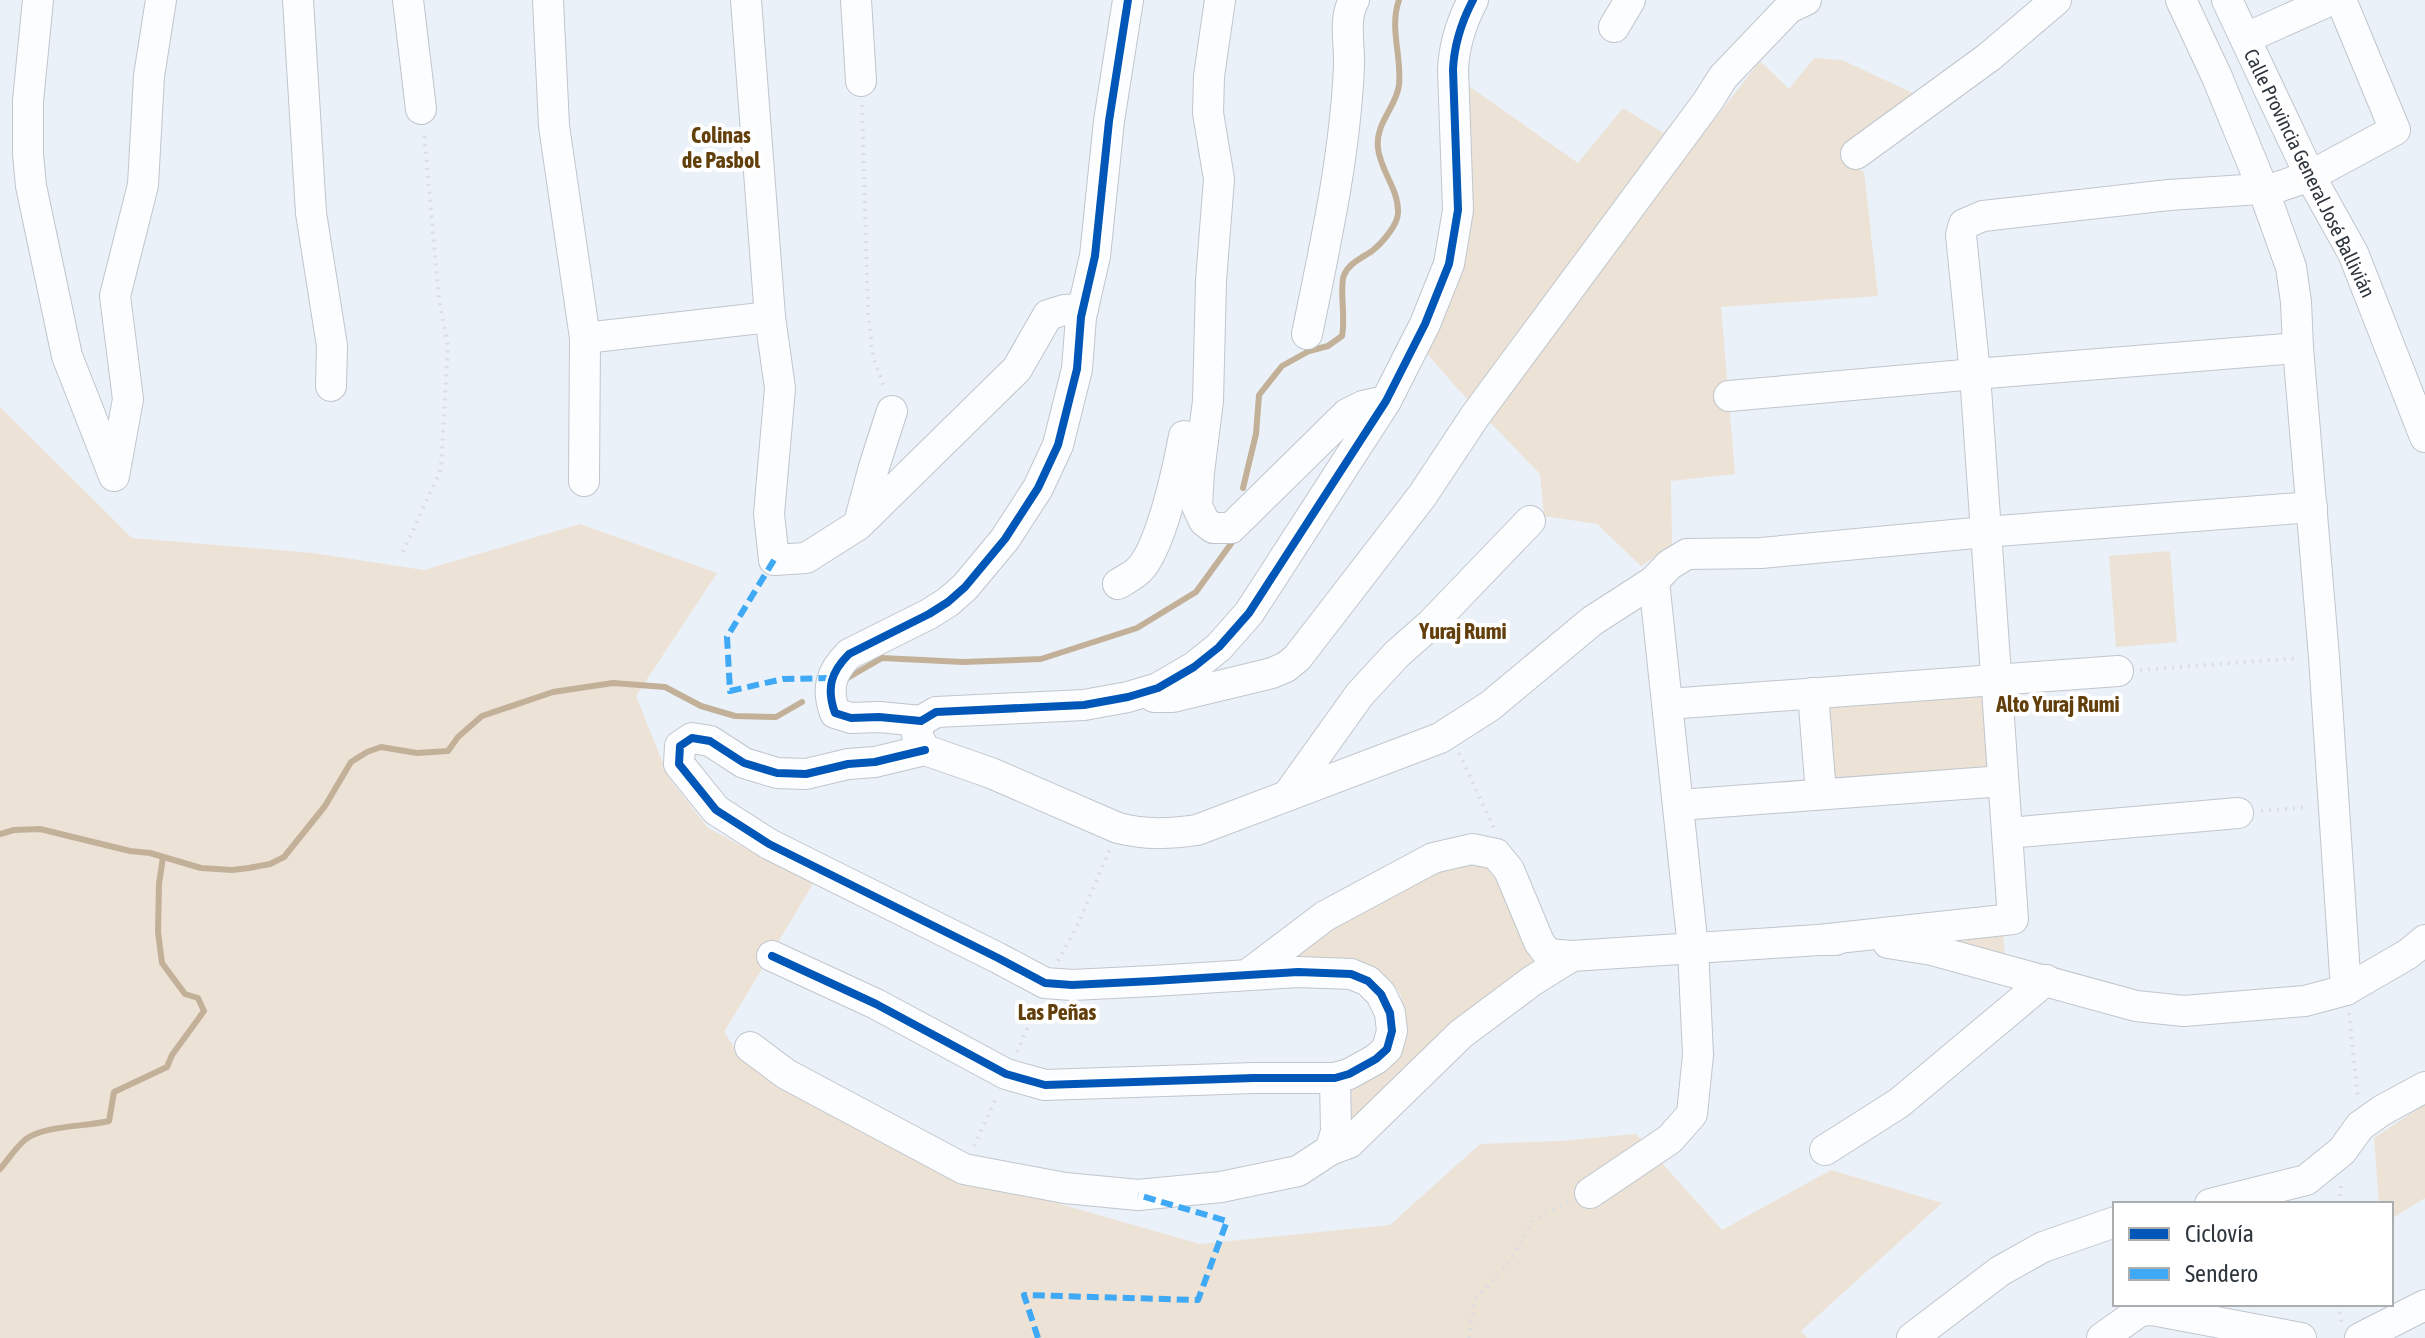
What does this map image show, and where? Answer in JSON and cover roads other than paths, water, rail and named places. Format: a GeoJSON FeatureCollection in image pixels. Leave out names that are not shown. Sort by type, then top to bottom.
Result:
{"type":"FeatureCollection","features":[{"type":"Feature","properties":{"kind":"street"},"geometry":{"type":"LineString","coordinates":[[38,0],[28,101],[31,186],[67,356],[114,476],[128,399],[115,296],[143,185],[149,76],[161,0]]}},
{"type":"Feature","properties":{"kind":"street"},"geometry":{"type":"LineString","coordinates":[[298,0],[311,213],[332,346],[331,386]]}},
{"type":"Feature","properties":{"kind":"street"},"geometry":{"type":"LineString","coordinates":[[408,0],[421,109]]}},
{"type":"Feature","properties":{"kind":"street"},"geometry":{"type":"LineString","coordinates":[[548,0],[554,126],[585,338],[584,481]]}},
{"type":"Feature","properties":{"kind":"street"},"geometry":{"type":"LineString","coordinates":[[746,0],[770,317],[780,388],[769,514],[774,560],[806,558],[858,525],[1017,369],[1048,315],[1083,309]]}},
{"type":"Feature","properties":{"kind":"street"},"geometry":{"type":"LineString","coordinates":[[856,0],[861,81]]}},
{"type":"Feature","properties":{"kind":"street"},"geometry":{"type":"LineString","coordinates":[[1128,0],[1109,121],[1095,256],[1083,309],[1077,369],[1058,445],[1038,488],[1005,539],[965,587],[948,602],[849,654],[838,665],[831,678],[830,700],[835,713],[851,718],[879,717],[923,735],[991,773],[1118,828],[1162,835],[1197,830],[1440,738],[1490,706],[1592,621],[1654,581],[1669,565],[1687,554],[1761,553],[2312,507]]}},
{"type":"Feature","properties":{"kind":"street"},"geometry":{"type":"LineString","coordinates":[[1220,0],[1209,76],[1208,113],[1219,179],[1211,281],[1208,401],[1197,506],[1204,521],[1213,528],[1231,528],[1347,414],[1363,406],[1386,401]]}},
{"type":"Feature","properties":{"kind":"street"},"geometry":{"type":"LineString","coordinates":[[1307,334],[1341,151],[1349,65],[1348,10],[1354,0]]}},
{"type":"Feature","properties":{"kind":"street"},"geometry":{"type":"LineString","coordinates":[[772,956],[876,1004],[1006,1074],[1045,1085],[1335,1078],[1363,1067],[1387,1049],[1392,1031],[1390,1013],[1381,994],[1368,981],[1351,974],[1298,972],[1072,985],[1045,983],[769,844],[716,810],[679,764],[680,746],[692,738],[710,741],[744,763],[777,773],[806,774],[848,764],[875,762],[923,735],[936,712],[1084,705],[1128,697],[1158,688],[1194,667],[1219,647],[1249,613],[1386,401],[1425,324],[1449,264],[1458,210],[1454,51],[1460,26],[1473,0]]}},
{"type":"Feature","properties":{"kind":"street"},"geometry":{"type":"LineString","coordinates":[[1614,27],[1630,0]]}},
{"type":"Feature","properties":{"kind":"street"},"geometry":{"type":"LineString","coordinates":[[1128,697],[1173,697],[1218,687],[1272,673],[1297,658],[1422,496],[1475,416],[1723,77],[1789,8],[1806,0]]}},
{"type":"Feature","properties":{"kind":"street"},"geometry":{"type":"LineString","coordinates":[[1856,154],[1989,57],[2056,0]]}},
{"type":"Feature","properties":{"kind":"street"},"geometry":{"type":"LineString","coordinates":[[2181,0],[2217,77],[2291,267],[2324,657],[2346,990]]}},
{"type":"Feature","properties":{"kind":"street","name":"Calle Provincia General José Ballivián"},"geometry":{"type":"LineString","coordinates":[[2227,0],[2310,176],[2353,253],[2425,437]]}},
{"type":"Feature","properties":{"kind":"street"},"geometry":{"type":"LineString","coordinates":[[2246,38],[2331,0]]}},
{"type":"Feature","properties":{"kind":"street"},"geometry":{"type":"LineString","coordinates":[[1246,975],[1325,916],[1433,858],[1472,849],[1496,854],[1509,870],[1539,942],[1548,954],[1572,956],[1819,940],[2013,919],[1975,374],[1961,235],[1964,224],[1998,214],[2169,195],[2275,188],[2310,176],[2395,130],[2341,0]]}},
{"type":"Feature","properties":{"kind":"street"},"geometry":{"type":"LineString","coordinates":[[585,338],[770,317]]}},
{"type":"Feature","properties":{"kind":"street"},"geometry":{"type":"LineString","coordinates":[[1729,396],[2298,348]]}},
{"type":"Feature","properties":{"kind":"street"},"geometry":{"type":"LineString","coordinates":[[1118,584],[1138,571],[1152,550],[1177,478],[1192,394],[1210,355]]}},
{"type":"Feature","properties":{"kind":"street"},"geometry":{"type":"LineString","coordinates":[[858,525],[892,411]]}},
{"type":"Feature","properties":{"kind":"street"},"geometry":{"type":"LineString","coordinates":[[1287,796],[1360,694],[1530,521]]}},
{"type":"Feature","properties":{"kind":"street"},"geometry":{"type":"LineString","coordinates":[[1590,1193],[1670,1139],[1692,1114],[1698,1055],[1693,948],[1654,581]]}},
{"type":"Feature","properties":{"kind":"street"},"geometry":{"type":"LineString","coordinates":[[1668,704],[2118,671]]}},
{"type":"Feature","properties":{"kind":"street"},"geometry":{"type":"LineString","coordinates":[[1813,693],[1821,794]]}},
{"type":"Feature","properties":{"kind":"street"},"geometry":{"type":"LineString","coordinates":[[1679,805],[2003,781]]}},
{"type":"Feature","properties":{"kind":"street"},"geometry":{"type":"LineString","coordinates":[[2008,833],[2238,813]]}},
{"type":"Feature","properties":{"kind":"street"},"geometry":{"type":"LineString","coordinates":[[1819,940],[1885,942],[1932,950],[2136,1006],[2184,1011],[2305,1001],[2346,990],[2425,940]]}},
{"type":"Feature","properties":{"kind":"street"},"geometry":{"type":"LineString","coordinates":[[750,1047],[786,1074],[964,1169],[1065,1188],[1138,1195],[1221,1187],[1298,1171],[1330,1150],[1349,1143],[1461,1034],[1532,981],[1572,956]]}},
{"type":"Feature","properties":{"kind":"street"},"geometry":{"type":"LineString","coordinates":[[1825,1150],[1899,1103],[2046,980]]}},
{"type":"Feature","properties":{"kind":"street"},"geometry":{"type":"LineString","coordinates":[[1330,1150],[1336,1132],[1335,1078]]}},
{"type":"Feature","properties":{"kind":"street"},"geometry":{"type":"LineString","coordinates":[[2218,1202],[2306,1180],[2342,1151],[2360,1126],[2425,1087]]}},
{"type":"Feature","properties":{"kind":"street"},"geometry":{"type":"LineString","coordinates":[[1912,1338],[2000,1271],[2043,1247],[2113,1223]]}},
{"type":"Feature","properties":{"kind":"street"},"geometry":{"type":"LineString","coordinates":[[2360,1338],[2425,1305]]}},
{"type":"Feature","properties":{"kind":"street"},"geometry":{"type":"LineString","coordinates":[[2102,1338],[2140,1311],[2152,1310],[2301,1338]]}},
{"type":"Feature","properties":{"kind":"waterway"},"geometry":{"type":"LineString","coordinates":[[1243,488],[1256,434],[1259,395],[1282,366],[1309,351],[1328,346],[1342,336],[1344,275],[1352,264],[1380,243],[1398,216],[1392,187],[1379,156],[1378,139],[1399,85],[1395,32],[1399,0]]}},
{"type":"Feature","properties":{"kind":"waterway"},"geometry":{"type":"LineString","coordinates":[[844,680],[882,658],[963,662],[1041,659],[1137,628],[1196,592],[1233,541]]}},
{"type":"Feature","properties":{"kind":"waterway"},"geometry":{"type":"LineString","coordinates":[[0,834],[40,829],[150,853],[201,868],[249,868],[270,864],[284,857],[325,806],[351,762],[367,752],[381,747],[417,753],[448,751],[458,737],[482,716],[553,692],[613,683],[665,687],[701,706],[735,716],[776,717],[802,702]]}},
{"type":"Feature","properties":{"kind":"waterway"},"geometry":{"type":"LineString","coordinates":[[0,1169],[22,1142],[34,1134],[109,1121],[114,1092],[167,1067],[172,1055],[204,1011],[198,998],[185,994],[162,963],[158,932],[163,857]]}},
{"type":"Feature","properties":{"kind":"district","name":"Colinas de Pasbol"},"geometry":{"type":"Point","coordinates":[721,148]}},
{"type":"Feature","properties":{"kind":"district","name":"Yuraj Rumi"},"geometry":{"type":"Point","coordinates":[1463,631]}},
{"type":"Feature","properties":{"kind":"district","name":"Alto Yuraj Rumi"},"geometry":{"type":"Point","coordinates":[2058,704]}},
{"type":"Feature","properties":{"kind":"district","name":"Las Peñas"},"geometry":{"type":"Point","coordinates":[1057,1012]}}]}
